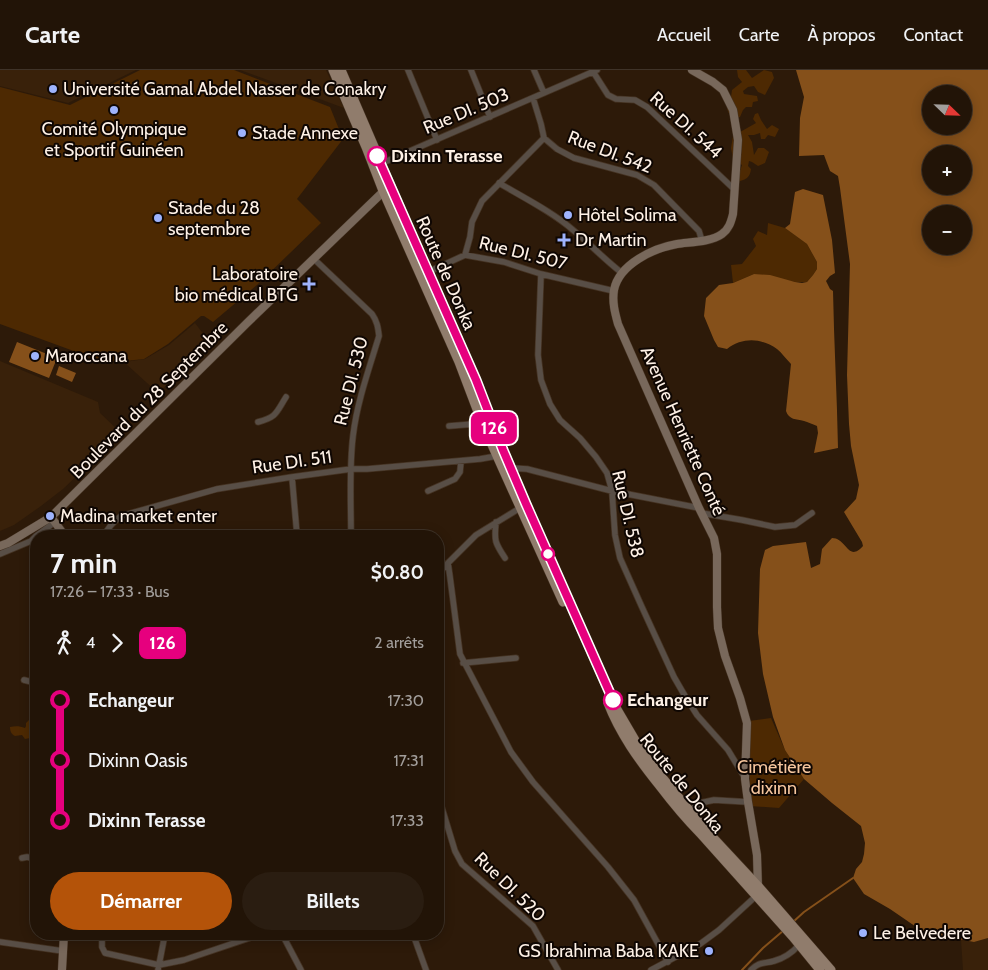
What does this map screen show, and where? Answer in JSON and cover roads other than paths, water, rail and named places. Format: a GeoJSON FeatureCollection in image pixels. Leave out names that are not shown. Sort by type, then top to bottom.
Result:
{"type":"FeatureCollection","features":[{"type":"Feature","properties":{"kind":"main road","name":"Route de Donka"},"geometry":{"type":"LineString","coordinates":[[333,70],[366,147],[377,165]]}},
{"type":"Feature","properties":{"kind":"main road","name":"Route de Donka"},"geometry":{"type":"LineString","coordinates":[[341,70],[377,165],[460,362],[497,456],[616,722],[646,769],[683,816],[702,830],[758,886],[782,920]]}},
{"type":"Feature","properties":{"kind":"main road","name":"Avenue Henriette Conté"},"geometry":{"type":"LineString","coordinates":[[692,70],[723,90],[733,110],[738,140],[731,223],[721,235],[702,241],[655,250],[638,258],[617,280],[614,291],[614,310],[618,324],[714,538],[717,554],[718,628],[747,723],[745,779],[757,856],[758,886],[756,896]]}},
{"type":"Feature","properties":{"kind":"main road","name":"Route de Donka"},"geometry":{"type":"LineString","coordinates":[[387,188],[428,272],[476,380],[511,468],[616,706],[639,747],[690,810],[702,830],[756,896],[782,920]]}},
{"type":"Feature","properties":{"kind":"main road","name":"Boulevard du 28 Septembre"},"geometry":{"type":"LineString","coordinates":[[33,530],[53,520],[247,323],[387,188]]}},
{"type":"Feature","properties":{"kind":"main road"},"geometry":{"type":"LineString","coordinates":[[53,520],[61,530]]}},
{"type":"Feature","properties":{"kind":"main road","name":"Boulevard du 28 Septembre"},"geometry":{"type":"LineString","coordinates":[[4,544],[30,531]]}},
{"type":"Feature","properties":{"kind":"main road"},"geometry":{"type":"LineString","coordinates":[[782,920],[820,970]]}},
{"type":"Feature","properties":{"kind":"main road"},"geometry":{"type":"LineString","coordinates":[[797,939],[831,970]]}},
{"type":"Feature","properties":{"kind":"main road"},"geometry":{"type":"LineString","coordinates":[[62,970],[63,940]]}},
{"type":"Feature","properties":{"kind":"street"},"geometry":{"type":"LineString","coordinates":[[408,70],[437,140]]}},
{"type":"Feature","properties":{"kind":"street"},"geometry":{"type":"LineString","coordinates":[[471,70],[490,117]]}},
{"type":"Feature","properties":{"kind":"street"},"geometry":{"type":"LineString","coordinates":[[534,70],[544,93]]}},
{"type":"Feature","properties":{"kind":"street","name":"Rue DI. 503"},"geometry":{"type":"LineString","coordinates":[[377,165],[594,71]]}},
{"type":"Feature","properties":{"kind":"street","name":"Rue DI. 544"},"geometry":{"type":"LineString","coordinates":[[594,71],[608,95],[616,99],[635,100],[647,107],[735,190]]}},
{"type":"Feature","properties":{"kind":"street"},"geometry":{"type":"LineString","coordinates":[[465,255],[472,222],[482,202],[498,183],[544,138],[533,98]]}},
{"type":"Feature","properties":{"kind":"street","name":"Rue DI. 542"},"geometry":{"type":"LineString","coordinates":[[544,138],[557,149],[574,158],[637,175],[654,185],[699,231],[702,241]]}},
{"type":"Feature","properties":{"kind":"street"},"geometry":{"type":"LineString","coordinates":[[498,183],[555,216],[574,230],[622,273]]}},
{"type":"Feature","properties":{"kind":"street","name":"Rue DI. 507"},"geometry":{"type":"LineString","coordinates":[[428,272],[465,255],[504,262],[541,274],[614,291]]}},
{"type":"Feature","properties":{"kind":"street","name":"Rue DI. 530"},"geometry":{"type":"LineString","coordinates":[[314,259],[372,314],[378,327],[379,336],[362,388],[353,435],[351,530]]}},
{"type":"Feature","properties":{"kind":"street","name":"Rue DI. 538"},"geometry":{"type":"LineString","coordinates":[[541,274],[538,355],[541,380],[550,404],[560,420],[580,438],[607,473],[612,491],[615,535],[620,558],[674,677],[697,715],[728,750],[745,779]]}},
{"type":"Feature","properties":{"kind":"street"},"geometry":{"type":"LineString","coordinates":[[258,422],[274,416],[286,396]]}},
{"type":"Feature","properties":{"kind":"street"},"geometry":{"type":"LineString","coordinates":[[449,426],[474,424],[482,420]]}},
{"type":"Feature","properties":{"kind":"street","name":"Rue DI. 511"},"geometry":{"type":"LineString","coordinates":[[107,530],[121,516],[217,489],[351,470],[497,456]]}},
{"type":"Feature","properties":{"kind":"street"},"geometry":{"type":"LineString","coordinates":[[428,491],[455,479],[460,472],[460,461]]}},
{"type":"Feature","properties":{"kind":"street"},"geometry":{"type":"LineString","coordinates":[[511,468],[527,469],[612,491],[775,527],[795,525],[812,513]]}},
{"type":"Feature","properties":{"kind":"street"},"geometry":{"type":"LineString","coordinates":[[292,477],[297,530]]}},
{"type":"Feature","properties":{"kind":"street"},"geometry":{"type":"LineString","coordinates":[[444,567],[476,535],[520,508]]}},
{"type":"Feature","properties":{"kind":"street"},"geometry":{"type":"LineString","coordinates":[[43,530],[53,520]]}},
{"type":"Feature","properties":{"kind":"street"},"geometry":{"type":"LineString","coordinates":[[496,522],[496,545],[505,558]]}},
{"type":"Feature","properties":{"kind":"street"},"geometry":{"type":"LineString","coordinates":[[0,554],[30,541]]}},
{"type":"Feature","properties":{"kind":"street"},"geometry":{"type":"LineString","coordinates":[[448,562],[460,654],[511,752],[533,782],[608,867],[634,900],[668,962]]}},
{"type":"Feature","properties":{"kind":"street"},"geometry":{"type":"LineString","coordinates":[[463,663],[516,658]]}},
{"type":"Feature","properties":{"kind":"street"},"geometry":{"type":"LineString","coordinates":[[24,680],[30,682]]}},
{"type":"Feature","properties":{"kind":"street"},"geometry":{"type":"LineString","coordinates":[[690,810],[700,803],[714,800],[748,802]]}},
{"type":"Feature","properties":{"kind":"street","name":"Rue DI. 520"},"geometry":{"type":"LineString","coordinates":[[444,815],[455,851],[462,864],[533,926],[558,970]]}},
{"type":"Feature","properties":{"kind":"street"},"geometry":{"type":"LineString","coordinates":[[22,858],[30,858]]}},
{"type":"Feature","properties":{"kind":"street"},"geometry":{"type":"LineString","coordinates":[[651,970],[700,944],[720,930],[756,896]]}},
{"type":"Feature","properties":{"kind":"street"},"geometry":{"type":"LineString","coordinates":[[752,970],[762,962],[773,961],[791,954],[797,939]]}},
{"type":"Feature","properties":{"kind":"street"},"geometry":{"type":"LineString","coordinates":[[102,940],[102,947],[106,953],[158,968],[243,940]]}},
{"type":"Feature","properties":{"kind":"street"},"geometry":{"type":"LineString","coordinates":[[158,968],[164,940]]}},
{"type":"Feature","properties":{"kind":"street"},"geometry":{"type":"LineString","coordinates":[[285,940],[301,970]]}},
{"type":"Feature","properties":{"kind":"street"},"geometry":{"type":"LineString","coordinates":[[414,940],[426,970]]}},
{"type":"Feature","properties":{"kind":"street"},"geometry":{"type":"LineString","coordinates":[[0,942],[62,951]]}},
{"type":"Feature","properties":{"kind":"waterway"},"geometry":{"type":"LineString","coordinates":[[793,922],[804,912],[853,878]]}},
{"type":"Feature","properties":{"kind":"waterway"},"geometry":{"type":"LineString","coordinates":[[742,970],[784,930]]}},
{"type":"Feature","properties":{"kind":"place","name":"Université Gamal Abdel Nasser de Conakry"},"geometry":{"type":"Point","coordinates":[53,89]}},
{"type":"Feature","properties":{"kind":"place","name":"Comité Olympique et Sportif Guinéen"},"geometry":{"type":"Point","coordinates":[114,110]}},
{"type":"Feature","properties":{"kind":"place","name":"Stade Annexe"},"geometry":{"type":"Point","coordinates":[242,133]}},
{"type":"Feature","properties":{"kind":"place","name":"Dixinn Terasse"},"geometry":{"type":"Point","coordinates":[377,156]}},
{"type":"Feature","properties":{"kind":"place","name":"Hôtel Solima"},"geometry":{"type":"Point","coordinates":[568,215]}},
{"type":"Feature","properties":{"kind":"place","name":"Stade du 28 septembre"},"geometry":{"type":"Point","coordinates":[158,218]}},
{"type":"Feature","properties":{"kind":"place","name":"Dr Martin"},"geometry":{"type":"Point","coordinates":[564,240]}},
{"type":"Feature","properties":{"kind":"place","name":"Laboratoire bio médical BTG"},"geometry":{"type":"Point","coordinates":[309,284]}},
{"type":"Feature","properties":{"kind":"place","name":"Maroccana"},"geometry":{"type":"Point","coordinates":[35,356]}},
{"type":"Feature","properties":{"kind":"place","name":"Madina market enter"},"geometry":{"type":"Point","coordinates":[50,516]}},
{"type":"Feature","properties":{"kind":"place","name":"Echangeur"},"geometry":{"type":"Point","coordinates":[613,700]}},
{"type":"Feature","properties":{"kind":"place","name":"Le Belvedere"},"geometry":{"type":"Point","coordinates":[863,933]}},
{"type":"Feature","properties":{"kind":"place","name":"GS Ibrahima Baba KAKE"},"geometry":{"type":"Point","coordinates":[709,951]}},
{"type":"Feature","properties":{"kind":"park label","name":"Cimétière dixinn"},"geometry":{"type":"Point","coordinates":[774,778]}}]}
